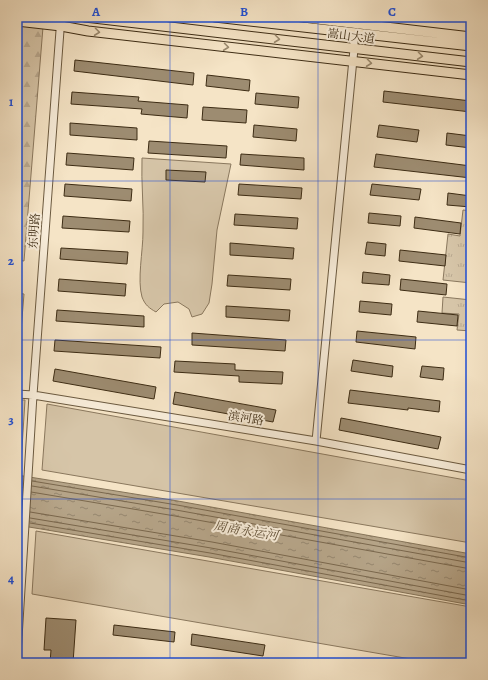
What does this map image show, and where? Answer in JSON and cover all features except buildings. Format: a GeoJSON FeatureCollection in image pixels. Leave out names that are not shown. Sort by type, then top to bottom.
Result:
{"type":"FeatureCollection","features":[{"type":"Feature","properties":{"kind":"main road","name":"嵩山大道"},"geometry":{"type":"LineString","coordinates":[[85,17],[471,62]]}},
{"type":"Feature","properties":{"kind":"main road","name":"嵩山大道"},"geometry":{"type":"LineString","coordinates":[[215,17],[471,46]]}},
{"type":"Feature","properties":{"kind":"main road"},"geometry":{"type":"LineString","coordinates":[[300,17],[471,37]]}},
{"type":"Feature","properties":{"kind":"main road"},"geometry":{"type":"LineString","coordinates":[[17,21],[61,21],[88,31],[471,75]]}},
{"type":"Feature","properties":{"kind":"street","name":"东明路"},"geometry":{"type":"LineString","coordinates":[[17,654],[33,395],[61,21]]}},
{"type":"Feature","properties":{"kind":"street"},"geometry":{"type":"LineString","coordinates":[[316,441],[353,62],[354,32]]}},
{"type":"Feature","properties":{"kind":"street","name":"滨河路"},"geometry":{"type":"LineString","coordinates":[[17,394],[33,395],[316,441],[471,470]]}},
{"type":"Feature","properties":{"kind":"green space"},"geometry":{"type":"Polygon","coordinates":[[[17,24],[43,27],[24,261],[17,260],[17,24]]]}},
{"type":"Feature","properties":{"kind":"green space"},"geometry":{"type":"Polygon","coordinates":[[[142,158],[231,164],[217,230],[209,303],[202,314],[192,317],[189,309],[178,302],[164,304],[156,312],[144,302],[142,297],[140,282],[143,240],[142,158]]]}},
{"type":"Feature","properties":{"kind":"green space"},"geometry":{"type":"Polygon","coordinates":[[[463,210],[471,211],[471,283],[443,280],[448,234],[460,236],[463,210]]]}},
{"type":"Feature","properties":{"kind":"green space"},"geometry":{"type":"Polygon","coordinates":[[[17,293],[24,294],[17,379],[17,293]]]}},
{"type":"Feature","properties":{"kind":"green space"},"geometry":{"type":"Polygon","coordinates":[[[443,297],[471,300],[471,331],[457,330],[459,314],[442,313],[443,297]]]}},
{"type":"Feature","properties":{"kind":"green space"},"geometry":{"type":"Polygon","coordinates":[[[17,400],[25,400],[17,528],[17,400]]]}},
{"type":"Feature","properties":{"kind":"green space"},"geometry":{"type":"Polygon","coordinates":[[[47,404],[471,481],[471,543],[42,470],[47,404]]]}},
{"type":"Feature","properties":{"kind":"green space"},"geometry":{"type":"Polygon","coordinates":[[[36,531],[471,607],[471,663],[434,663],[32,594],[36,531]]]}},
{"type":"Feature","properties":{"kind":"water","name":"周商永运河"},"geometry":{"type":"Polygon","coordinates":[[[17,475],[178,501],[471,554],[471,605],[209,557],[17,525],[17,475]]]}}]}
